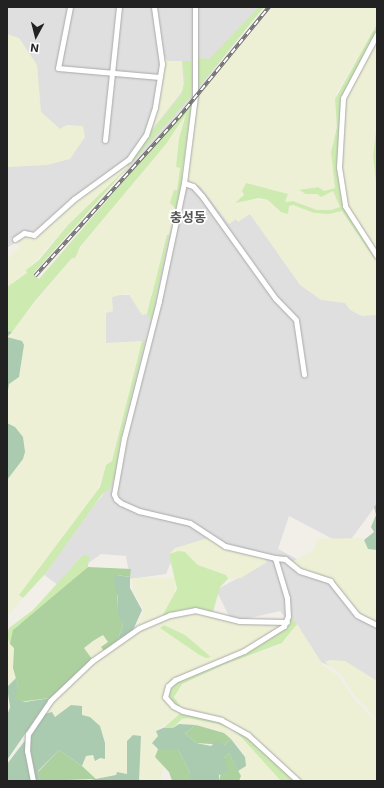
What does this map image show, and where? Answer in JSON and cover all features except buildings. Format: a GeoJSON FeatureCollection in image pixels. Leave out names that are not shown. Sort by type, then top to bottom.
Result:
{"type":"FeatureCollection","features":[{"type":"Feature","properties":{"kind":"street"},"geometry":{"type":"LineString","coordinates":[[70,7],[58,68],[160,77]]}},
{"type":"Feature","properties":{"kind":"street"},"geometry":{"type":"LineString","coordinates":[[104,140],[119,7]]}},
{"type":"Feature","properties":{"kind":"street"},"geometry":{"type":"LineString","coordinates":[[16,240],[24,232],[34,235],[74,199],[129,159],[151,122],[162,64],[154,7]]}},
{"type":"Feature","properties":{"kind":"street"},"geometry":{"type":"LineString","coordinates":[[195,7],[195,96],[184,183],[159,301],[124,438],[116,486],[116,499],[139,511],[190,523],[224,546],[285,559],[300,571],[330,581],[357,615],[377,625]]}},
{"type":"Feature","properties":{"kind":"street"},"geometry":{"type":"LineString","coordinates":[[377,34],[343,98],[339,161],[345,206],[377,256]]}},
{"type":"Feature","properties":{"kind":"street"},"geometry":{"type":"LineString","coordinates":[[184,183],[193,186],[202,196],[275,298],[296,320],[304,374]]}},
{"type":"Feature","properties":{"kind":"street"},"geometry":{"type":"LineString","coordinates":[[275,558],[288,598],[287,622],[278,631],[244,651],[175,680],[168,686],[165,697],[173,706],[221,720],[248,735],[298,781]]}},
{"type":"Feature","properties":{"kind":"street"},"geometry":{"type":"LineString","coordinates":[[32,781],[27,752],[28,734],[50,701],[92,661],[139,628],[174,613],[195,610],[239,621],[287,622]]}},
{"type":"Feature","properties":{"kind":"shaded area"},"geometry":{"type":"Polygon","coordinates":[[[7,7],[263,7],[195,94],[133,167],[7,248],[7,165],[59,133],[38,115],[7,39],[7,7]]]}},
{"type":"Feature","properties":{"kind":"shaded area"},"geometry":{"type":"Polygon","coordinates":[[[176,176],[194,176],[252,202],[377,312],[377,504],[346,546],[289,516],[278,549],[334,579],[377,619],[377,683],[320,662],[280,611],[232,622],[216,590],[260,566],[175,552],[166,574],[130,579],[126,556],[101,554],[58,585],[39,571],[102,496],[117,461],[141,348],[102,343],[107,295],[155,295],[176,176]]]}},
{"type":"Feature","properties":{"kind":"green space"},"geometry":{"type":"Polygon","coordinates":[[[259,7],[264,7],[198,88],[198,58],[209,59],[259,7]]]}},
{"type":"Feature","properties":{"kind":"green space"},"geometry":{"type":"Polygon","coordinates":[[[273,7],[377,7],[377,24],[336,94],[337,127],[332,145],[335,188],[324,191],[316,187],[300,191],[318,194],[333,191],[340,207],[331,210],[317,210],[293,201],[285,202],[288,194],[246,183],[240,200],[268,200],[287,214],[289,206],[293,205],[314,213],[329,214],[342,211],[377,263],[377,315],[362,316],[350,310],[345,303],[321,300],[300,285],[250,214],[238,222],[236,219],[229,224],[200,186],[187,181],[198,96],[273,7]]]}},
{"type":"Feature","properties":{"kind":"green space"},"geometry":{"type":"Polygon","coordinates":[[[377,24],[377,30],[342,98],[340,192],[377,263],[342,211],[329,214],[314,213],[293,205],[289,206],[288,214],[281,212],[268,200],[259,198],[235,203],[244,195],[242,191],[246,183],[288,194],[285,202],[293,201],[317,210],[331,210],[340,207],[333,191],[321,197],[317,194],[306,194],[299,190],[318,187],[324,191],[335,188],[331,152],[337,127],[335,99],[377,24]]]}},
{"type":"Feature","properties":{"kind":"green space"},"geometry":{"type":"Polygon","coordinates":[[[7,34],[19,38],[37,65],[41,112],[60,129],[67,125],[83,126],[85,137],[70,159],[47,165],[7,167],[7,34]]]}},
{"type":"Feature","properties":{"kind":"green space"},"geometry":{"type":"Polygon","coordinates":[[[377,38],[377,123],[373,156],[377,191],[377,251],[348,210],[341,160],[344,99],[377,38]]]}},
{"type":"Feature","properties":{"kind":"green space"},"geometry":{"type":"Polygon","coordinates":[[[164,57],[168,61],[182,61],[184,89],[147,136],[156,109],[164,57]]]}},
{"type":"Feature","properties":{"kind":"green space"},"geometry":{"type":"Polygon","coordinates":[[[182,61],[191,61],[192,95],[128,167],[126,162],[181,95],[185,80],[182,61]]]}},
{"type":"Feature","properties":{"kind":"green space"},"geometry":{"type":"Polygon","coordinates":[[[192,102],[177,210],[170,203],[174,190],[177,190],[180,168],[176,167],[179,139],[186,114],[166,144],[80,247],[75,258],[72,258],[35,301],[12,332],[7,331],[7,287],[27,273],[26,270],[39,260],[68,225],[128,167],[33,274],[39,279],[192,102]]]}},
{"type":"Feature","properties":{"kind":"green space"},"geometry":{"type":"Polygon","coordinates":[[[186,114],[182,128],[177,210],[169,235],[167,235],[147,314],[142,315],[128,293],[112,297],[113,311],[106,313],[106,343],[142,341],[112,461],[106,465],[97,491],[19,595],[23,598],[7,617],[7,480],[23,459],[15,427],[7,423],[7,389],[11,381],[19,377],[23,352],[18,340],[7,337],[166,144],[186,114]]]}},
{"type":"Feature","properties":{"kind":"green space"},"geometry":{"type":"Polygon","coordinates":[[[377,123],[376,142],[377,191],[373,156],[377,123]]]}},
{"type":"Feature","properties":{"kind":"green space"},"geometry":{"type":"Polygon","coordinates":[[[126,162],[128,167],[68,225],[27,270],[27,273],[7,287],[7,259],[19,248],[17,239],[24,234],[34,236],[77,199],[126,162]]]}},
{"type":"Feature","properties":{"kind":"green space"},"geometry":{"type":"Polygon","coordinates":[[[167,235],[169,235],[151,321],[147,314],[167,235]]]}},
{"type":"Feature","properties":{"kind":"green space"},"geometry":{"type":"Polygon","coordinates":[[[7,331],[12,332],[7,337],[7,331]]]}},
{"type":"Feature","properties":{"kind":"green space"},"geometry":{"type":"Polygon","coordinates":[[[7,337],[22,341],[24,345],[19,377],[9,384],[7,397],[7,337]]]}},
{"type":"Feature","properties":{"kind":"green space"},"geometry":{"type":"Polygon","coordinates":[[[145,340],[121,438],[115,476],[108,491],[103,493],[45,574],[23,598],[19,595],[100,487],[106,465],[112,461],[142,341],[145,340]]]}},
{"type":"Feature","properties":{"kind":"green space"},"geometry":{"type":"Polygon","coordinates":[[[7,423],[15,427],[23,437],[25,452],[23,459],[7,480],[7,423]]]}},
{"type":"Feature","properties":{"kind":"green space"},"geometry":{"type":"Polygon","coordinates":[[[377,503],[377,550],[368,549],[364,540],[374,532],[371,527],[376,515],[374,507],[377,503]]]}},
{"type":"Feature","properties":{"kind":"green space"},"geometry":{"type":"Polygon","coordinates":[[[362,538],[368,549],[377,550],[377,624],[358,615],[334,583],[301,569],[292,562],[314,550],[317,539],[362,538]]]}},
{"type":"Feature","properties":{"kind":"green space"},"geometry":{"type":"Polygon","coordinates":[[[205,539],[211,539],[229,549],[263,556],[267,562],[241,578],[228,579],[226,575],[198,565],[179,551],[169,554],[175,548],[205,539]]]}},
{"type":"Feature","properties":{"kind":"green space"},"geometry":{"type":"Polygon","coordinates":[[[179,551],[185,552],[198,565],[226,575],[228,579],[220,587],[213,612],[194,608],[177,611],[161,618],[177,589],[169,554],[179,551]]]}},
{"type":"Feature","properties":{"kind":"green space"},"geometry":{"type":"Polygon","coordinates":[[[83,555],[89,556],[88,567],[32,617],[17,626],[10,644],[7,635],[9,628],[33,610],[83,555]]]}},
{"type":"Feature","properties":{"kind":"green space"},"geometry":{"type":"Polygon","coordinates":[[[88,567],[131,569],[130,577],[117,575],[118,611],[123,625],[117,642],[104,651],[101,647],[108,642],[103,635],[93,641],[84,648],[92,659],[50,698],[19,702],[15,699],[14,695],[18,686],[13,668],[14,648],[10,644],[13,630],[88,567]]]}},
{"type":"Feature","properties":{"kind":"green space"},"geometry":{"type":"Polygon","coordinates":[[[117,575],[130,577],[130,588],[142,610],[133,630],[117,642],[123,625],[118,615],[118,597],[113,580],[117,575]]]}},
{"type":"Feature","properties":{"kind":"green space"},"geometry":{"type":"Polygon","coordinates":[[[132,578],[175,578],[175,594],[161,618],[138,626],[144,609],[133,592],[132,578]]]}},
{"type":"Feature","properties":{"kind":"green space"},"geometry":{"type":"Polygon","coordinates":[[[195,611],[230,620],[284,623],[243,649],[167,686],[164,692],[166,702],[182,712],[156,731],[158,736],[153,741],[154,747],[158,749],[155,757],[164,767],[160,781],[139,781],[141,736],[133,735],[127,741],[127,774],[96,779],[82,766],[86,756],[105,759],[105,743],[82,715],[82,706],[67,708],[55,717],[52,712],[44,714],[51,702],[86,668],[135,632],[170,616],[195,611]],[[161,628],[198,654],[210,657],[185,635],[161,628]]]}},
{"type":"Feature","properties":{"kind":"green space"},"geometry":{"type":"Polygon","coordinates":[[[291,617],[297,624],[282,643],[223,665],[182,684],[174,697],[182,709],[173,705],[169,694],[176,681],[249,651],[285,628],[291,617]]]}},
{"type":"Feature","properties":{"kind":"green space"},"geometry":{"type":"Polygon","coordinates":[[[297,624],[323,665],[339,677],[352,697],[377,722],[377,781],[300,781],[265,747],[241,728],[228,721],[182,709],[176,701],[175,694],[182,684],[233,660],[276,647],[286,639],[297,624]]]}},
{"type":"Feature","properties":{"kind":"green space"},"geometry":{"type":"Polygon","coordinates":[[[164,625],[185,635],[211,657],[206,658],[198,654],[160,628],[164,625]]]}},
{"type":"Feature","properties":{"kind":"green space"},"geometry":{"type":"Polygon","coordinates":[[[7,635],[14,648],[13,661],[16,678],[7,687],[7,635]]]}},
{"type":"Feature","properties":{"kind":"green space"},"geometry":{"type":"Polygon","coordinates":[[[103,635],[108,642],[104,651],[92,659],[84,648],[103,635]]]}},
{"type":"Feature","properties":{"kind":"green space"},"geometry":{"type":"Polygon","coordinates":[[[330,660],[345,661],[377,681],[377,719],[354,695],[341,674],[325,662],[330,660]]]}},
{"type":"Feature","properties":{"kind":"green space"},"geometry":{"type":"Polygon","coordinates":[[[16,678],[18,686],[15,699],[25,702],[50,698],[7,760],[7,716],[10,707],[7,687],[16,678]]]}},
{"type":"Feature","properties":{"kind":"green space"},"geometry":{"type":"Polygon","coordinates":[[[71,705],[82,706],[82,715],[90,717],[100,726],[105,743],[105,759],[100,758],[95,761],[93,755],[86,756],[82,766],[59,750],[38,771],[40,781],[34,781],[29,751],[30,735],[44,714],[52,712],[55,717],[71,705]]]}},
{"type":"Feature","properties":{"kind":"green space"},"geometry":{"type":"Polygon","coordinates":[[[182,712],[221,722],[247,736],[296,781],[281,781],[232,729],[218,724],[188,718],[182,719],[173,728],[163,728],[182,712]]]}},
{"type":"Feature","properties":{"kind":"green space"},"geometry":{"type":"Polygon","coordinates":[[[188,718],[218,724],[232,729],[266,762],[281,781],[239,781],[241,776],[238,771],[246,766],[245,757],[239,747],[224,733],[196,725],[179,724],[182,719],[188,718]]]}},
{"type":"Feature","properties":{"kind":"green space"},"geometry":{"type":"Polygon","coordinates":[[[179,724],[196,725],[185,733],[196,743],[211,746],[218,740],[224,745],[231,739],[245,757],[246,766],[238,771],[229,753],[224,758],[228,771],[219,775],[219,781],[190,781],[190,773],[178,749],[158,749],[152,743],[158,736],[156,731],[163,728],[173,728],[179,724]]]}},
{"type":"Feature","properties":{"kind":"green space"},"geometry":{"type":"Polygon","coordinates":[[[196,725],[224,733],[231,739],[224,745],[196,743],[185,733],[196,725]]]}},
{"type":"Feature","properties":{"kind":"green space"},"geometry":{"type":"Polygon","coordinates":[[[133,735],[141,736],[139,781],[85,781],[116,775],[117,772],[127,774],[127,741],[133,735]]]}},
{"type":"Feature","properties":{"kind":"green space"},"geometry":{"type":"Polygon","coordinates":[[[27,738],[31,781],[7,781],[7,764],[27,738]]]}},
{"type":"Feature","properties":{"kind":"green space"},"geometry":{"type":"Polygon","coordinates":[[[158,749],[178,749],[190,773],[190,781],[172,781],[169,772],[155,757],[158,749]]]}},
{"type":"Feature","properties":{"kind":"green space"},"geometry":{"type":"Polygon","coordinates":[[[59,750],[82,766],[96,779],[40,781],[38,772],[59,750]]]}},
{"type":"Feature","properties":{"kind":"green space"},"geometry":{"type":"Polygon","coordinates":[[[229,753],[241,776],[239,781],[219,781],[224,758],[229,753]]]}},
{"type":"Feature","properties":{"kind":"railway"},"geometry":{"type":"LineString","coordinates":[[35,276],[178,118],[269,7]]}},
{"type":"Feature","properties":{"kind":"district","name":"충성동"},"geometry":{"type":"Point","coordinates":[188,217]}}]}
